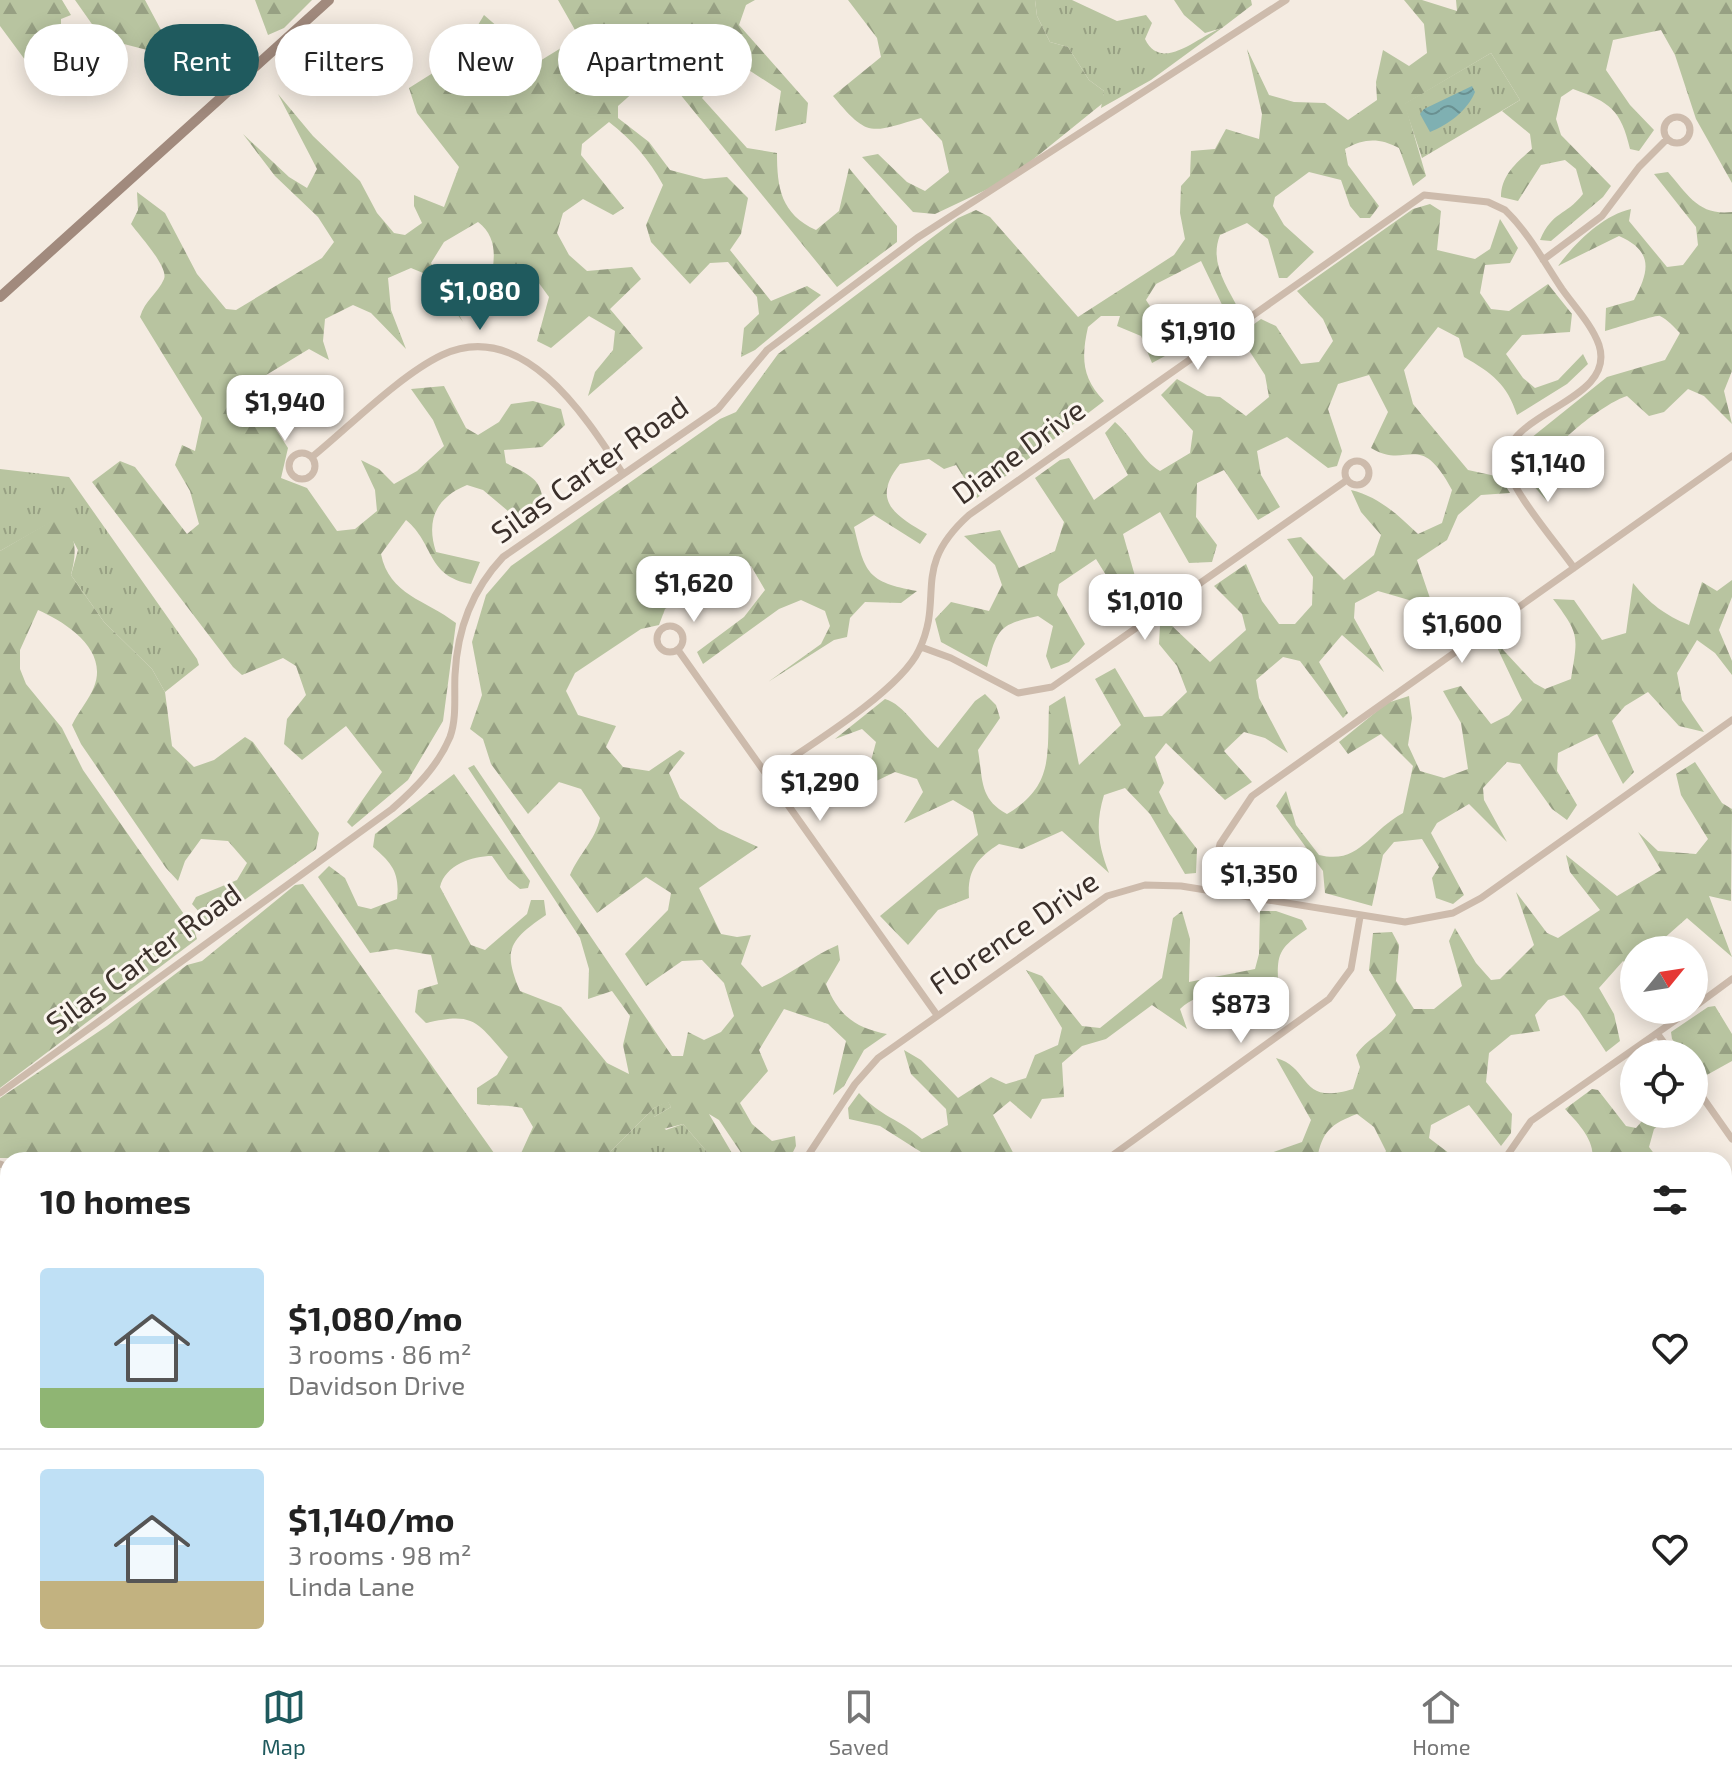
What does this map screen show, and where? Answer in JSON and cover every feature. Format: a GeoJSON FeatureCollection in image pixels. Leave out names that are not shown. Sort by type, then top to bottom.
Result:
{"type":"FeatureCollection","features":[{"type":"Feature","properties":{"kind":"main road"},"geometry":{"type":"LineString","coordinates":[[0,297],[329,0]]}},
{"type":"Feature","properties":{"kind":"street","name":"Silas Carter Road"},"geometry":{"type":"LineString","coordinates":[[0,1093],[405,798],[437,761],[451,734],[461,629],[484,579],[503,557],[718,409],[767,350],[917,238],[1286,0]]}},
{"type":"Feature","properties":{"kind":"street"},"geometry":{"type":"LineString","coordinates":[[1543,260],[1602,216],[1639,167],[1667,139]]}},
{"type":"Feature","properties":{"kind":"street","name":"Diane Drive"},"geometry":{"type":"LineString","coordinates":[[766,775],[880,693],[913,662],[921,647],[928,618],[932,572],[942,546],[958,525],[1414,200],[1432,194],[1497,204],[1511,215],[1596,339],[1600,365],[1591,382],[1518,436],[1507,454],[1510,476],[1574,568]]}},
{"type":"Feature","properties":{"kind":"street"},"geometry":{"type":"LineString","coordinates":[[312,457],[432,361],[463,348],[485,348],[527,360],[543,372],[623,474]]}},
{"type":"Feature","properties":{"kind":"street"},"geometry":{"type":"LineString","coordinates":[[1209,891],[1220,844],[1252,796],[1732,456]]}},
{"type":"Feature","properties":{"kind":"street"},"geometry":{"type":"LineString","coordinates":[[921,647],[951,658],[1018,693],[1052,687],[1347,480]]}},
{"type":"Feature","properties":{"kind":"street"},"geometry":{"type":"LineString","coordinates":[[678,650],[937,1015]]}},
{"type":"Feature","properties":{"kind":"street","name":"Florence Drive"},"geometry":{"type":"LineString","coordinates":[[811,1152],[869,1067],[937,1015],[1107,896],[1145,885],[1209,891],[1360,917],[1423,921],[1468,906],[1732,720]]}},
{"type":"Feature","properties":{"kind":"street"},"geometry":{"type":"LineString","coordinates":[[1117,1152],[1329,999],[1351,969],[1360,917]]}},
{"type":"Feature","properties":{"kind":"street"},"geometry":{"type":"LineString","coordinates":[[1708,996],[1732,979]]}},
{"type":"Feature","properties":{"kind":"street"},"geometry":{"type":"LineString","coordinates":[[1510,1152],[1531,1121],[1670,1024]]}},
{"type":"Feature","properties":{"kind":"street"},"geometry":{"type":"LineString","coordinates":[[1657,1033],[1662,1040]]}},
{"type":"Feature","properties":{"kind":"street"},"geometry":{"type":"LineString","coordinates":[[1708,1105],[1732,1139]]}},
{"type":"Feature","properties":{"kind":"green space"},"geometry":{"type":"Polygon","coordinates":[[[0,0],[62,0],[71,15],[61,19],[61,24],[24,24],[24,58],[0,26],[0,0]]]}},
{"type":"Feature","properties":{"kind":"green space"},"geometry":{"type":"Polygon","coordinates":[[[75,0],[145,0],[158,24],[144,24],[144,49],[128,45],[128,24],[92,24],[75,0]]]}},
{"type":"Feature","properties":{"kind":"green space"},"geometry":{"type":"Polygon","coordinates":[[[255,0],[312,0],[288,24],[275,24],[275,32],[268,35],[255,0]]]}},
{"type":"Feature","properties":{"kind":"green space"},"geometry":{"type":"Polygon","coordinates":[[[558,0],[755,0],[746,5],[739,24],[572,24],[558,0]]]}},
{"type":"Feature","properties":{"kind":"green space"},"geometry":{"type":"Polygon","coordinates":[[[848,0],[1035,0],[1037,16],[1050,42],[1068,47],[1089,80],[1104,91],[1103,103],[1009,179],[935,214],[913,212],[862,157],[878,154],[907,182],[925,191],[949,172],[942,141],[921,118],[880,129],[863,125],[833,96],[881,57],[877,38],[848,0]]]}},
{"type":"Feature","properties":{"kind":"green space"},"geometry":{"type":"Polygon","coordinates":[[[1035,0],[1072,0],[1117,21],[1146,15],[1152,23],[1145,39],[1152,49],[1161,53],[1181,49],[1222,28],[1151,80],[1101,108],[1104,91],[1089,80],[1068,47],[1050,42],[1037,16],[1035,0]]]}},
{"type":"Feature","properties":{"kind":"green space"},"geometry":{"type":"Polygon","coordinates":[[[1174,0],[1251,0],[1252,5],[1222,28],[1205,33],[1184,15],[1174,0]]]}},
{"type":"Feature","properties":{"kind":"green space"},"geometry":{"type":"Polygon","coordinates":[[[1404,0],[1422,0],[1457,11],[1456,0],[1732,0],[1732,183],[1696,119],[1675,55],[1661,30],[1613,40],[1606,70],[1630,105],[1654,130],[1639,151],[1630,149],[1618,116],[1605,103],[1573,89],[1561,97],[1556,119],[1561,135],[1611,186],[1603,197],[1551,241],[1540,240],[1550,223],[1583,194],[1576,169],[1565,160],[1541,165],[1518,201],[1501,197],[1507,176],[1532,149],[1530,134],[1502,111],[1520,100],[1491,53],[1405,104],[1426,176],[1413,186],[1399,148],[1372,141],[1345,149],[1348,165],[1379,206],[1370,218],[1360,218],[1350,206],[1341,180],[1309,172],[1275,197],[1273,206],[1284,225],[1314,252],[1287,278],[1279,278],[1268,239],[1247,223],[1220,235],[1217,245],[1221,274],[1239,310],[1226,313],[1201,261],[1156,284],[1146,300],[1178,349],[1152,363],[1141,336],[1117,326],[1120,316],[1101,316],[1088,327],[1084,348],[1085,367],[1091,384],[1104,401],[977,498],[956,465],[944,469],[929,459],[900,464],[887,487],[887,497],[896,513],[927,534],[920,544],[874,515],[854,527],[861,555],[871,573],[888,584],[917,591],[901,603],[865,602],[850,618],[847,637],[834,640],[768,682],[821,644],[830,626],[825,611],[801,600],[779,609],[703,664],[697,652],[744,617],[765,590],[751,566],[731,565],[665,609],[659,625],[641,629],[575,673],[566,691],[578,715],[616,726],[606,747],[623,767],[649,771],[680,750],[685,753],[669,773],[680,798],[719,829],[758,847],[699,888],[721,934],[737,937],[751,935],[741,964],[762,987],[838,945],[840,960],[826,984],[831,995],[842,1012],[857,1024],[887,1034],[864,1050],[844,1086],[833,1095],[846,1041],[828,1024],[784,1009],[759,1050],[768,1071],[740,1103],[752,1124],[772,1141],[795,1136],[793,1152],[741,1152],[719,1120],[709,1114],[731,1152],[707,1152],[683,1124],[648,1133],[654,1117],[671,1107],[668,1102],[654,1108],[610,1152],[522,1152],[533,1127],[522,1108],[477,1104],[477,1088],[497,1075],[508,1057],[474,1023],[456,1018],[426,1023],[415,1012],[418,990],[438,984],[431,955],[396,949],[370,953],[318,877],[329,866],[345,878],[358,906],[371,909],[397,899],[396,875],[373,847],[375,834],[454,774],[530,881],[528,888],[520,889],[508,879],[492,856],[460,863],[447,873],[440,887],[471,945],[485,950],[527,914],[531,900],[544,900],[546,915],[524,932],[513,947],[511,965],[520,991],[561,1007],[607,1063],[629,1074],[623,1045],[630,1016],[612,991],[588,999],[589,969],[580,938],[468,768],[474,765],[672,1056],[683,1056],[688,1032],[704,1040],[721,1032],[734,1016],[724,983],[702,960],[682,961],[646,986],[625,954],[668,910],[671,893],[646,877],[597,913],[570,875],[600,818],[581,789],[559,782],[528,814],[491,764],[483,739],[470,729],[482,695],[472,642],[486,595],[511,566],[720,419],[736,412],[778,354],[958,218],[976,210],[990,217],[1078,317],[1174,255],[1185,239],[1180,213],[1181,186],[1190,176],[1191,151],[1215,149],[1226,129],[1259,139],[1262,114],[1247,49],[1269,95],[1294,102],[1325,103],[1348,120],[1377,100],[1376,82],[1383,50],[1409,66],[1427,53],[1424,24],[1404,0]]]}},
{"type":"Feature","properties":{"kind":"green space"},"geometry":{"type":"Polygon","coordinates":[[[484,15],[494,24],[479,24],[484,15]]]}},
{"type":"Feature","properties":{"kind":"green space"},"geometry":{"type":"Polygon","coordinates":[[[752,40],[808,103],[806,123],[775,131],[781,91],[752,72],[752,40]]]}},
{"type":"Feature","properties":{"kind":"green space"},"geometry":{"type":"Polygon","coordinates":[[[558,50],[558,96],[629,96],[618,106],[618,118],[649,142],[670,170],[704,179],[727,177],[748,198],[741,234],[730,250],[771,301],[807,286],[821,295],[755,350],[741,357],[744,328],[759,314],[757,297],[728,262],[710,263],[690,284],[651,242],[646,225],[663,185],[639,150],[609,122],[582,144],[581,155],[624,208],[613,215],[583,199],[563,213],[557,233],[569,255],[587,271],[632,267],[641,279],[610,309],[643,348],[588,396],[595,372],[613,350],[615,331],[589,316],[551,348],[537,341],[549,297],[528,268],[506,279],[482,315],[494,253],[487,231],[478,222],[444,242],[431,263],[463,322],[428,275],[411,268],[388,278],[391,310],[406,349],[371,313],[353,305],[325,319],[323,341],[329,360],[309,349],[258,380],[253,394],[288,448],[281,478],[307,488],[337,531],[355,529],[377,511],[375,490],[361,460],[379,469],[394,484],[417,471],[444,446],[433,420],[411,389],[444,386],[466,428],[478,435],[499,422],[511,404],[533,401],[561,409],[565,425],[542,447],[504,450],[506,463],[536,481],[542,494],[544,515],[514,516],[483,490],[467,485],[440,504],[432,530],[436,552],[480,562],[471,584],[456,580],[438,567],[422,539],[406,520],[381,554],[385,568],[400,588],[456,623],[443,721],[408,780],[352,827],[347,822],[382,772],[346,726],[302,760],[284,744],[287,719],[306,695],[296,666],[283,658],[242,675],[233,667],[92,482],[120,461],[135,467],[187,534],[199,524],[190,491],[175,465],[182,445],[195,451],[202,418],[140,317],[164,279],[164,274],[158,259],[131,224],[138,210],[137,192],[165,213],[197,274],[226,309],[236,310],[322,258],[334,242],[318,217],[275,176],[243,134],[289,177],[307,188],[317,169],[279,96],[313,136],[360,181],[377,213],[394,233],[405,235],[422,223],[414,206],[414,195],[444,207],[459,167],[417,113],[412,96],[413,85],[429,75],[429,96],[542,96],[542,60],[558,50]]]}},
{"type":"Feature","properties":{"kind":"green space"},"geometry":{"type":"Polygon","coordinates":[[[1491,53],[1520,100],[1422,158],[1404,104],[1491,53]]]}},
{"type":"Feature","properties":{"kind":"green space"},"geometry":{"type":"Polygon","coordinates":[[[682,96],[704,96],[702,98],[747,148],[777,153],[783,199],[804,224],[816,230],[839,211],[849,168],[897,226],[897,242],[837,287],[682,96]]]}},
{"type":"Feature","properties":{"kind":"green space"},"geometry":{"type":"Polygon","coordinates":[[[1668,172],[1688,196],[1703,207],[1711,211],[1732,212],[1732,371],[1724,391],[1732,424],[1704,396],[1688,389],[1664,412],[1649,416],[1627,396],[1617,400],[1566,438],[1547,460],[1543,469],[1546,500],[1525,476],[1518,460],[1526,442],[1607,377],[1665,360],[1680,333],[1660,316],[1605,331],[1606,308],[1634,300],[1643,279],[1643,255],[1630,242],[1619,236],[1558,266],[1590,231],[1610,217],[1631,209],[1629,221],[1667,267],[1683,265],[1698,245],[1696,227],[1654,174],[1668,172]]]}},
{"type":"Feature","properties":{"kind":"green space"},"geometry":{"type":"Polygon","coordinates":[[[1430,204],[1441,211],[1437,250],[1475,259],[1490,249],[1500,219],[1518,248],[1510,263],[1485,265],[1480,293],[1491,309],[1509,311],[1548,284],[1572,314],[1570,332],[1522,335],[1506,354],[1523,378],[1535,388],[1558,380],[1583,354],[1588,364],[1567,384],[1517,415],[1497,380],[1464,357],[1459,338],[1438,327],[1404,370],[1413,404],[1468,470],[1500,477],[1510,493],[1481,495],[1458,515],[1447,540],[1417,560],[1433,607],[1378,591],[1355,603],[1354,618],[1384,672],[1342,635],[1319,662],[1348,713],[1343,718],[1300,661],[1283,657],[1256,680],[1259,698],[1288,753],[1265,738],[1244,732],[1224,751],[1252,782],[1225,800],[1166,743],[1155,757],[1164,783],[1159,792],[1169,813],[1197,849],[1196,873],[1185,874],[1150,814],[1125,788],[1104,795],[1099,816],[1102,853],[1109,873],[1062,831],[1022,849],[999,844],[975,866],[969,898],[938,910],[908,945],[880,916],[978,835],[973,812],[953,800],[904,823],[923,792],[917,779],[895,772],[845,796],[868,772],[876,742],[862,729],[835,739],[885,699],[905,713],[938,748],[975,701],[985,694],[996,705],[1000,718],[978,750],[982,779],[991,802],[1007,814],[1033,792],[1040,781],[1047,755],[1049,706],[1065,696],[1079,765],[1121,725],[1095,679],[1115,668],[1144,717],[1162,716],[1187,692],[1177,666],[1159,644],[1160,625],[1170,624],[1210,662],[1246,630],[1242,614],[1214,586],[1246,564],[1262,601],[1279,624],[1295,624],[1312,605],[1313,577],[1287,539],[1301,537],[1344,580],[1374,555],[1381,535],[1361,512],[1351,490],[1379,502],[1418,534],[1442,523],[1452,490],[1441,471],[1422,456],[1395,456],[1371,448],[1388,412],[1369,375],[1338,384],[1328,409],[1342,451],[1337,466],[1328,468],[1287,437],[1257,451],[1261,475],[1280,507],[1258,520],[1224,470],[1197,483],[1196,517],[1217,545],[1212,562],[1189,563],[1160,512],[1123,534],[1144,608],[1122,601],[1096,559],[1059,584],[1057,595],[1085,644],[1069,662],[1051,669],[1046,656],[1053,626],[1038,616],[1015,622],[1002,630],[987,667],[941,642],[935,619],[951,602],[989,611],[1002,585],[995,565],[964,536],[1000,530],[1019,568],[1055,551],[1064,522],[1035,478],[1060,460],[1069,458],[1094,500],[1128,475],[1105,433],[1115,422],[1147,461],[1160,471],[1190,453],[1193,431],[1161,395],[1177,379],[1207,396],[1220,397],[1246,416],[1269,397],[1265,375],[1239,335],[1261,319],[1276,326],[1301,364],[1319,362],[1333,341],[1323,319],[1297,291],[1413,209],[1430,204]]]}},
{"type":"Feature","properties":{"kind":"green space"},"geometry":{"type":"Polygon","coordinates":[[[0,469],[69,477],[199,665],[165,692],[152,669],[104,622],[71,575],[78,550],[60,517],[0,551],[0,469]]]}},
{"type":"Feature","properties":{"kind":"green space"},"geometry":{"type":"Polygon","coordinates":[[[60,516],[74,544],[71,575],[104,622],[152,669],[165,692],[172,746],[194,767],[214,760],[245,737],[253,742],[319,833],[316,849],[215,921],[208,922],[192,904],[196,897],[237,880],[247,863],[228,841],[201,839],[185,861],[178,881],[166,868],[81,744],[72,725],[94,687],[97,673],[90,649],[72,630],[38,610],[20,650],[20,669],[26,684],[62,728],[83,770],[193,927],[197,939],[0,1088],[0,551],[60,516]]]}},
{"type":"Feature","properties":{"kind":"green space"},"geometry":{"type":"Polygon","coordinates":[[[1732,580],[1732,597],[1719,630],[1732,661],[1732,675],[1715,653],[1697,640],[1677,673],[1682,700],[1704,732],[1679,726],[1648,692],[1625,706],[1612,721],[1634,772],[1623,784],[1597,734],[1558,753],[1557,771],[1577,805],[1567,820],[1552,809],[1520,764],[1507,762],[1483,788],[1484,800],[1507,842],[1469,804],[1437,823],[1431,833],[1464,895],[1453,904],[1436,898],[1432,878],[1439,867],[1422,839],[1394,842],[1383,855],[1372,906],[1325,893],[1323,871],[1276,806],[1286,791],[1296,825],[1319,855],[1333,857],[1354,851],[1403,813],[1413,766],[1381,734],[1348,754],[1339,742],[1387,703],[1409,696],[1412,718],[1408,745],[1420,771],[1444,778],[1468,769],[1461,723],[1443,691],[1461,686],[1491,724],[1509,715],[1522,700],[1493,639],[1534,683],[1545,689],[1571,679],[1576,644],[1568,620],[1553,599],[1574,600],[1602,640],[1626,633],[1633,583],[1658,608],[1689,625],[1702,582],[1717,591],[1732,580]]]}},
{"type":"Feature","properties":{"kind":"green space"},"geometry":{"type":"Polygon","coordinates":[[[1695,762],[1722,803],[1732,809],[1731,901],[1709,896],[1732,957],[1687,918],[1667,936],[1620,936],[1620,964],[1599,988],[1614,1014],[1620,1041],[1606,1052],[1579,1011],[1564,995],[1548,1000],[1535,1015],[1540,1031],[1511,1035],[1489,1053],[1486,1082],[1512,1114],[1511,1133],[1501,1146],[1469,1105],[1431,1125],[1429,1138],[1447,1152],[1385,1152],[1374,1127],[1357,1114],[1329,1130],[1319,1152],[1273,1152],[1302,1142],[1311,1120],[1276,1058],[1287,1063],[1307,1084],[1323,1093],[1353,1089],[1360,1067],[1356,1055],[1396,1015],[1369,970],[1373,933],[1392,932],[1399,945],[1396,981],[1414,1009],[1434,1009],[1462,986],[1449,941],[1455,928],[1476,963],[1491,980],[1500,979],[1534,945],[1516,892],[1547,933],[1558,938],[1600,910],[1570,872],[1566,855],[1617,896],[1661,870],[1638,832],[1658,851],[1696,854],[1708,839],[1681,795],[1676,774],[1695,762]]]}},
{"type":"Feature","properties":{"kind":"green space"},"geometry":{"type":"Polygon","coordinates":[[[303,884],[493,1152],[0,1152],[0,1098],[107,1026],[187,965],[202,961],[295,885],[303,884]]]}},
{"type":"Feature","properties":{"kind":"green space"},"geometry":{"type":"Polygon","coordinates":[[[1182,911],[1190,939],[1189,982],[1255,969],[1259,954],[1260,911],[1276,911],[1302,920],[1307,929],[1289,943],[1280,955],[1278,992],[1263,1027],[1256,1017],[1262,997],[1259,987],[1217,991],[1188,1003],[1180,1009],[1187,1029],[1152,1005],[1106,1039],[1082,1046],[1062,1063],[1064,1097],[1042,1099],[1031,1119],[1010,1101],[993,1115],[1013,1152],[921,1152],[880,1126],[849,1119],[848,1108],[859,1093],[922,1139],[948,1125],[946,1109],[911,1074],[904,1050],[921,1060],[958,1098],[991,1077],[1006,1084],[1026,1078],[1035,1055],[1058,1045],[1062,1028],[1026,970],[1042,976],[1082,1026],[1100,1028],[1162,978],[1173,918],[1182,911]]]}},
{"type":"Feature","properties":{"kind":"green space"},"geometry":{"type":"Polygon","coordinates":[[[1715,1006],[1732,1034],[1732,1061],[1708,1074],[1708,1040],[1673,1040],[1671,1032],[1683,1024],[1708,1024],[1708,1007],[1715,1006]]]}},
{"type":"Feature","properties":{"kind":"green space"},"geometry":{"type":"Polygon","coordinates":[[[1592,1089],[1598,1090],[1620,1118],[1620,1128],[1655,1128],[1649,1147],[1653,1152],[1592,1152],[1580,1126],[1565,1109],[1592,1089]]]}},
{"type":"Feature","properties":{"kind":"green space"},"geometry":{"type":"Polygon","coordinates":[[[668,1101],[671,1107],[654,1117],[666,1130],[683,1124],[707,1152],[610,1152],[654,1108],[668,1101]]]}},
{"type":"Feature","properties":{"kind":"water"},"geometry":{"type":"Polygon","coordinates":[[[1472,86],[1475,92],[1462,111],[1430,132],[1420,114],[1424,109],[1472,86]]]}}]}
